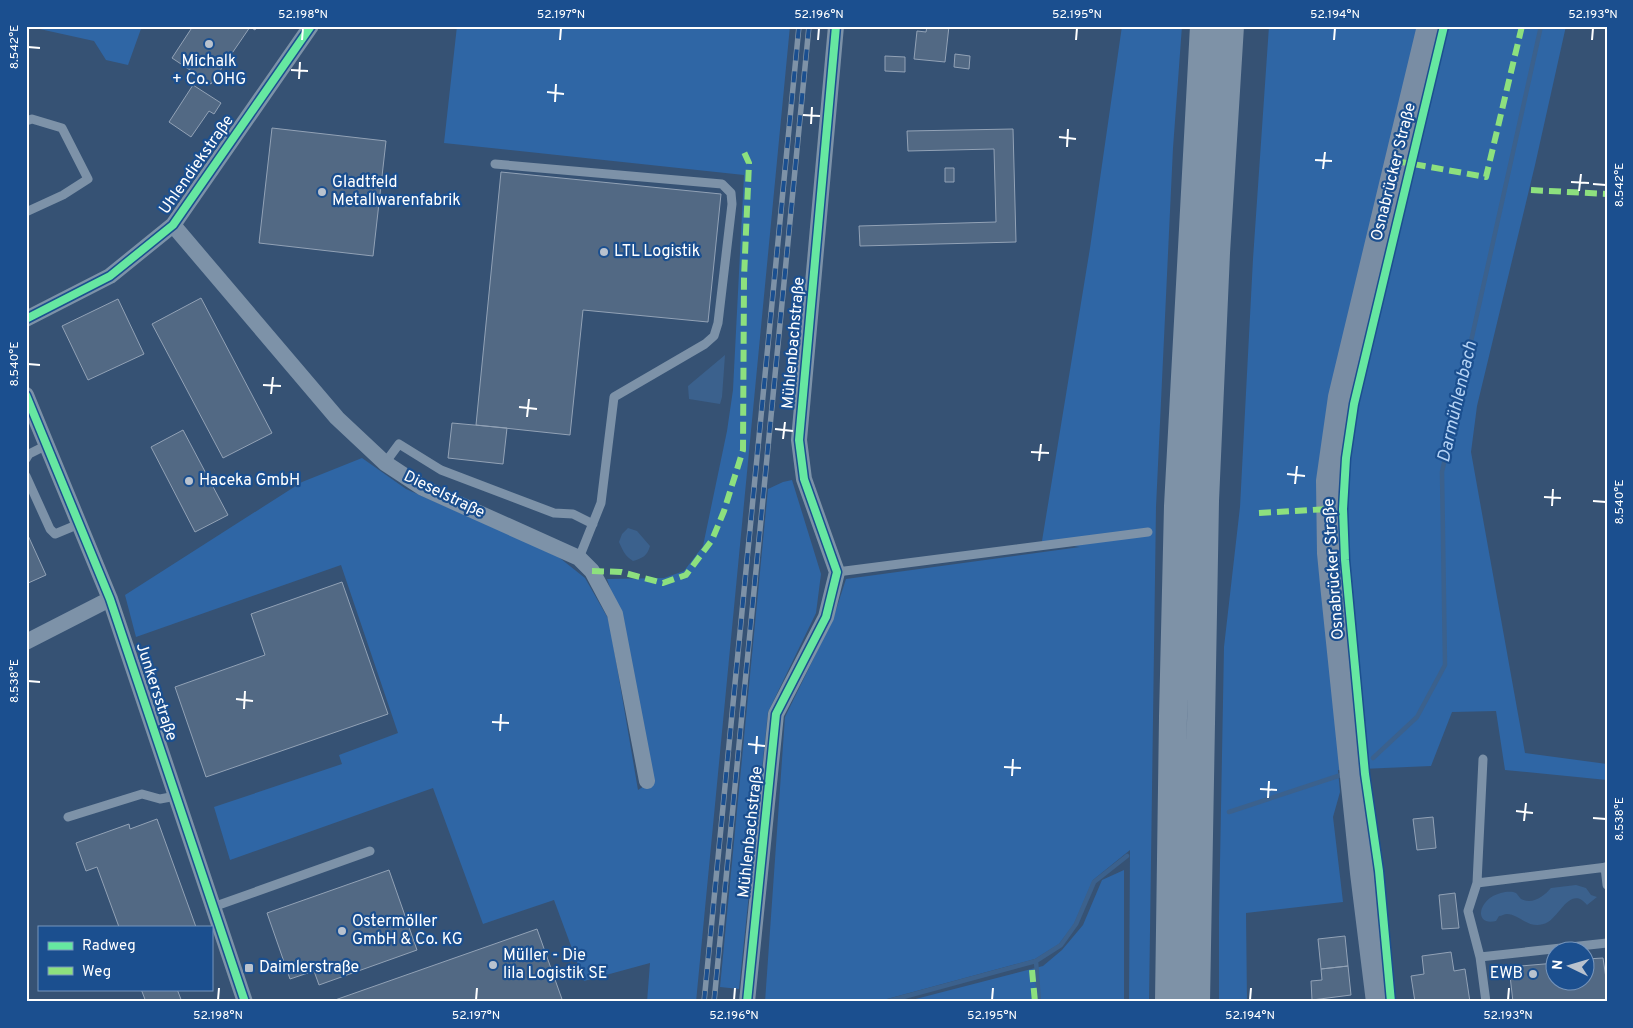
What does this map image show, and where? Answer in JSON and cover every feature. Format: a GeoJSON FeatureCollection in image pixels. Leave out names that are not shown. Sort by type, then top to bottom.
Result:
{"type":"FeatureCollection","features":[{"type":"Feature","properties":{"kind":"highway"},"geometry":{"type":"LineString","coordinates":[[1169,1002],[1172,727],[1178,506],[1204,26]]}},
{"type":"Feature","properties":{"kind":"highway"},"geometry":{"type":"LineString","coordinates":[[1196,1002],[1205,510],[1216,253],[1230,26]]}},
{"type":"Feature","properties":{"kind":"main road","name":"Osnabrücker Straße"},"geometry":{"type":"LineString","coordinates":[[1378,1002],[1362,873],[1354,779],[1329,553],[1328,481],[1340,397],[1429,26]]}},
{"type":"Feature","properties":{"kind":"street","name":"Uhlendiekstraße"},"geometry":{"type":"LineString","coordinates":[[26,320],[110,276],[173,225],[311,26]]}},
{"type":"Feature","properties":{"kind":"street","name":"Mühlenbachstraße"},"geometry":{"type":"LineString","coordinates":[[747,1002],[776,714],[826,617],[837,572],[804,478],[799,440],[836,26]]}},
{"type":"Feature","properties":{"kind":"street","name":"Dieselstraße"},"geometry":{"type":"LineString","coordinates":[[173,225],[337,418],[385,464],[423,488],[579,558],[592,571],[615,614],[647,781]]}},
{"type":"Feature","properties":{"kind":"street","name":"Junkersstraße"},"geometry":{"type":"LineString","coordinates":[[26,395],[110,599],[245,1002]]}},
{"type":"Feature","properties":{"kind":"street"},"geometry":{"type":"LineString","coordinates":[[26,642],[110,599]]}},
{"type":"Feature","properties":{"kind":"lane"},"geometry":{"type":"LineString","coordinates":[[26,121],[32,119],[62,128],[88,180],[63,195],[26,212]]}},
{"type":"Feature","properties":{"kind":"lane"},"geometry":{"type":"LineString","coordinates":[[495,164],[722,184],[731,193],[732,204],[720,313],[714,336],[705,344],[614,398],[601,503],[579,558]]}},
{"type":"Feature","properties":{"kind":"lane"},"geometry":{"type":"LineString","coordinates":[[385,464],[399,444],[441,470],[554,513],[573,514],[593,524]]}},
{"type":"Feature","properties":{"kind":"lane"},"geometry":{"type":"LineString","coordinates":[[26,459],[29,454],[47,445]]}},
{"type":"Feature","properties":{"kind":"lane"},"geometry":{"type":"LineString","coordinates":[[26,476],[50,529],[55,534],[79,524]]}},
{"type":"Feature","properties":{"kind":"lane"},"geometry":{"type":"LineString","coordinates":[[837,572],[1148,532]]}},
{"type":"Feature","properties":{"kind":"lane"},"geometry":{"type":"LineString","coordinates":[[1483,759],[1477,883],[1468,911],[1480,957],[1486,1002]]}},
{"type":"Feature","properties":{"kind":"lane"},"geometry":{"type":"LineString","coordinates":[[68,817],[142,794],[160,799],[176,796]]}},
{"type":"Feature","properties":{"kind":"lane"},"geometry":{"type":"LineString","coordinates":[[213,907],[370,851]]}},
{"type":"Feature","properties":{"kind":"lane"},"geometry":{"type":"LineString","coordinates":[[1477,883],[1606,867],[1607,885]]}},
{"type":"Feature","properties":{"kind":"lane"},"geometry":{"type":"LineString","coordinates":[[1480,957],[1607,943]]}},
{"type":"Feature","properties":{"kind":"shaded area"},"geometry":{"type":"Polygon","coordinates":[[[26,26],[142,26],[128,65],[106,60],[94,41],[26,26]]]}},
{"type":"Feature","properties":{"kind":"shaded area"},"geometry":{"type":"Polygon","coordinates":[[[457,26],[790,26],[696,1002],[647,1002],[650,963],[584,981],[554,900],[483,924],[433,788],[230,860],[214,807],[342,764],[339,755],[398,733],[341,565],[136,637],[125,595],[302,482],[362,458],[406,489],[556,555],[585,578],[609,620],[638,790],[652,781],[619,614],[607,579],[664,578],[684,571],[703,546],[727,431],[733,390],[744,175],[444,143],[457,26]]]}},
{"type":"Feature","properties":{"kind":"shaded area"},"geometry":{"type":"Polygon","coordinates":[[[1122,26],[1182,26],[1173,148],[1156,507],[1149,1002],[1129,1002],[1130,850],[1093,880],[1074,924],[1059,944],[1035,959],[876,1002],[765,1002],[785,717],[833,619],[846,579],[1080,547],[1042,541],[1090,248],[1122,26]]]}},
{"type":"Feature","properties":{"kind":"shaded area"},"geometry":{"type":"Polygon","coordinates":[[[1269,26],[1566,26],[1535,165],[1477,406],[1471,452],[1525,753],[1607,764],[1607,780],[1505,770],[1496,711],[1452,712],[1431,766],[1338,770],[1340,792],[1333,817],[1343,902],[1246,913],[1247,1002],[1219,1002],[1224,647],[1240,507],[1253,259],[1269,26]]]}},
{"type":"Feature","properties":{"kind":"shaded area"},"geometry":{"type":"Polygon","coordinates":[[[725,355],[720,404],[689,399],[688,386],[725,355]]]}},
{"type":"Feature","properties":{"kind":"shaded area"},"geometry":{"type":"Polygon","coordinates":[[[792,480],[821,574],[816,613],[768,712],[739,989],[720,987],[768,489],[792,480]]]}},
{"type":"Feature","properties":{"kind":"shaded area"},"geometry":{"type":"Polygon","coordinates":[[[628,528],[637,531],[650,546],[644,556],[633,561],[624,553],[619,542],[622,534],[628,528]]]}},
{"type":"Feature","properties":{"kind":"shaded area"},"geometry":{"type":"Polygon","coordinates":[[[1124,870],[1124,1002],[904,1002],[1043,966],[1062,950],[1083,925],[1102,880],[1124,870]]]}},
{"type":"Feature","properties":{"kind":"shaded area"},"geometry":{"type":"Polygon","coordinates":[[[1576,885],[1586,888],[1591,895],[1597,897],[1587,905],[1576,898],[1571,900],[1548,922],[1542,925],[1531,924],[1507,914],[1499,916],[1496,921],[1489,922],[1482,918],[1481,914],[1484,904],[1498,894],[1514,892],[1521,899],[1530,901],[1542,897],[1551,888],[1576,885]]]}},
{"type":"Feature","properties":{"kind":"building","name":"Michalk + Co. OHG"},"geometry":{"type":"Polygon","coordinates":[[[193,26],[257,26],[255,30],[250,27],[211,84],[172,58],[193,26]]]}},
{"type":"Feature","properties":{"kind":"building"},"geometry":{"type":"Polygon","coordinates":[[[927,26],[949,26],[945,62],[914,59],[917,31],[926,32],[927,26]]]}},
{"type":"Feature","properties":{"kind":"building"},"geometry":{"type":"Polygon","coordinates":[[[955,54],[970,56],[969,69],[954,67],[955,54]]]}},
{"type":"Feature","properties":{"kind":"building"},"geometry":{"type":"Polygon","coordinates":[[[885,56],[905,57],[905,72],[885,71],[885,56]]]}},
{"type":"Feature","properties":{"kind":"building"},"geometry":{"type":"Polygon","coordinates":[[[193,85],[221,103],[214,114],[209,111],[191,137],[169,122],[193,85]]]}},
{"type":"Feature","properties":{"kind":"building","name":"Gladtfeld Metallwarenfabrik"},"geometry":{"type":"Polygon","coordinates":[[[272,128],[386,141],[373,256],[259,243],[272,128]]]}},
{"type":"Feature","properties":{"kind":"building"},"geometry":{"type":"Polygon","coordinates":[[[1013,129],[1016,242],[860,246],[859,226],[996,222],[994,149],[908,151],[907,131],[1013,129]]]}},
{"type":"Feature","properties":{"kind":"building"},"geometry":{"type":"Polygon","coordinates":[[[945,168],[954,168],[954,182],[945,182],[945,168]]]}},
{"type":"Feature","properties":{"kind":"building","name":"LTL Logistik"},"geometry":{"type":"Polygon","coordinates":[[[501,172],[721,194],[708,322],[583,310],[570,435],[476,425],[501,172]]]}},
{"type":"Feature","properties":{"kind":"building"},"geometry":{"type":"Polygon","coordinates":[[[201,298],[272,433],[223,458],[152,324],[201,298]]]}},
{"type":"Feature","properties":{"kind":"building"},"geometry":{"type":"Polygon","coordinates":[[[118,299],[144,354],[88,380],[62,326],[118,299]]]}},
{"type":"Feature","properties":{"kind":"building"},"geometry":{"type":"Polygon","coordinates":[[[452,423],[507,428],[503,464],[448,458],[452,423]]]}},
{"type":"Feature","properties":{"kind":"building","name":"Haceka GmbH"},"geometry":{"type":"Polygon","coordinates":[[[183,430],[228,515],[195,532],[151,447],[183,430]]]}},
{"type":"Feature","properties":{"kind":"building"},"geometry":{"type":"Polygon","coordinates":[[[26,531],[46,575],[26,584],[26,531]]]}},
{"type":"Feature","properties":{"kind":"building"},"geometry":{"type":"Polygon","coordinates":[[[342,582],[388,714],[206,777],[175,687],[265,655],[251,614],[342,582]]]}},
{"type":"Feature","properties":{"kind":"building"},"geometry":{"type":"Polygon","coordinates":[[[1433,817],[1436,848],[1417,850],[1413,819],[1433,817]]]}},
{"type":"Feature","properties":{"kind":"building"},"geometry":{"type":"Polygon","coordinates":[[[157,819],[196,926],[119,926],[97,867],[86,871],[76,843],[129,824],[130,829],[157,819]]]}},
{"type":"Feature","properties":{"kind":"building","name":"Ostermöller GmbH & Co. KG"},"geometry":{"type":"Polygon","coordinates":[[[389,870],[417,950],[319,985],[314,971],[290,979],[267,913],[389,870]]]}},
{"type":"Feature","properties":{"kind":"building"},"geometry":{"type":"Polygon","coordinates":[[[1455,893],[1459,928],[1442,929],[1439,895],[1455,893]]]}},
{"type":"Feature","properties":{"kind":"building","name":"Müller - Die lila Logistik SE"},"geometry":{"type":"Polygon","coordinates":[[[537,929],[563,1002],[335,1002],[335,1000],[537,929]]]}},
{"type":"Feature","properties":{"kind":"building"},"geometry":{"type":"Polygon","coordinates":[[[1345,936],[1348,966],[1321,969],[1318,939],[1345,936]]]}},
{"type":"Feature","properties":{"kind":"building"},"geometry":{"type":"Polygon","coordinates":[[[1451,952],[1454,971],[1465,969],[1470,1002],[1415,1002],[1411,976],[1424,974],[1422,956],[1451,952]]]}},
{"type":"Feature","properties":{"kind":"building","name":"EWB"},"geometry":{"type":"Polygon","coordinates":[[[1596,958],[1603,958],[1607,985],[1607,1002],[1513,1002],[1509,967],[1546,964],[1546,990],[1596,990],[1596,958]]]}},
{"type":"Feature","properties":{"kind":"building"},"geometry":{"type":"Polygon","coordinates":[[[1348,966],[1351,995],[1312,1000],[1311,981],[1322,980],[1321,969],[1348,966]]]}},
{"type":"Feature","properties":{"kind":"building"},"geometry":{"type":"Polygon","coordinates":[[[141,990],[177,990],[182,1002],[146,1002],[141,990]]]}},
{"type":"Feature","properties":{"kind":"waterway","name":"Darmühlenbach"},"geometry":{"type":"LineString","coordinates":[[1373,758],[1417,717],[1445,665],[1442,472],[1541,26]]}},
{"type":"Feature","properties":{"kind":"waterway","name":"Darmühlenbach"},"geometry":{"type":"LineString","coordinates":[[1229,812],[1341,775]]}},
{"type":"Feature","properties":{"kind":"waterway","name":"Darmühlenbach"},"geometry":{"type":"LineString","coordinates":[[885,1002],[1036,961],[1061,945],[1076,924],[1094,882],[1127,856]]}},
{"type":"Feature","properties":{"kind":"waterway"},"geometry":{"type":"LineString","coordinates":[[1036,961],[1039,1002]]}},
{"type":"Feature","properties":{"kind":"railway"},"geometry":{"type":"LineString","coordinates":[[704,1002],[799,26]]}},
{"type":"Feature","properties":{"kind":"railway"},"geometry":{"type":"LineString","coordinates":[[714,1002],[809,26]]}},
{"type":"Feature","properties":{"kind":"marked path"},"geometry":{"type":"LineString","coordinates":[[1396,161],[1486,177],[1522,26]]}},
{"type":"Feature","properties":{"kind":"marked path"},"geometry":{"type":"LineString","coordinates":[[592,571],[621,572],[663,583],[686,575],[712,540],[724,511],[743,450],[744,278],[749,163],[744,152]]}},
{"type":"Feature","properties":{"kind":"marked path"},"geometry":{"type":"LineString","coordinates":[[1531,190],[1607,194]]}},
{"type":"Feature","properties":{"kind":"marked path"},"geometry":{"type":"LineString","coordinates":[[1259,513],[1328,509]]}},
{"type":"Feature","properties":{"kind":"marked path"},"geometry":{"type":"LineString","coordinates":[[1032,970],[1035,1002]]}},
{"type":"Feature","properties":{"kind":"cycle path"},"geometry":{"type":"LineString","coordinates":[[26,319],[110,276],[173,225],[311,26]]}},
{"type":"Feature","properties":{"kind":"cycle path"},"geometry":{"type":"LineString","coordinates":[[747,1002],[776,714],[826,617],[837,572],[804,479],[799,440],[836,26]]}},
{"type":"Feature","properties":{"kind":"cycle path"},"geometry":{"type":"LineString","coordinates":[[1391,1002],[1379,871],[1365,774],[1345,560],[1343,509],[1346,458],[1354,404],[1444,26]]}},
{"type":"Feature","properties":{"kind":"cycle path"},"geometry":{"type":"LineString","coordinates":[[26,395],[110,599],[245,1002]]}},
{"type":"Feature","properties":{"kind":"place","name":"Michalk + Co. OHG"},"geometry":{"type":"Point","coordinates":[209,44]}},
{"type":"Feature","properties":{"kind":"place","name":"Gladtfeld Metallwarenfabrik"},"geometry":{"type":"Point","coordinates":[322,192]}},
{"type":"Feature","properties":{"kind":"place","name":"LTL Logistik"},"geometry":{"type":"Point","coordinates":[604,252]}},
{"type":"Feature","properties":{"kind":"place","name":"Haceka GmbH"},"geometry":{"type":"Point","coordinates":[189,481]}},
{"type":"Feature","properties":{"kind":"place","name":"Ostermöller GmbH & Co. KG"},"geometry":{"type":"Point","coordinates":[342,931]}},
{"type":"Feature","properties":{"kind":"place","name":"Müller - Die lila Logistik SE"},"geometry":{"type":"Point","coordinates":[493,965]}},
{"type":"Feature","properties":{"kind":"place","name":"Daimlerstraße"},"geometry":{"type":"Point","coordinates":[249,968]}},
{"type":"Feature","properties":{"kind":"place","name":"EWB"},"geometry":{"type":"Point","coordinates":[1533,974]}}]}
